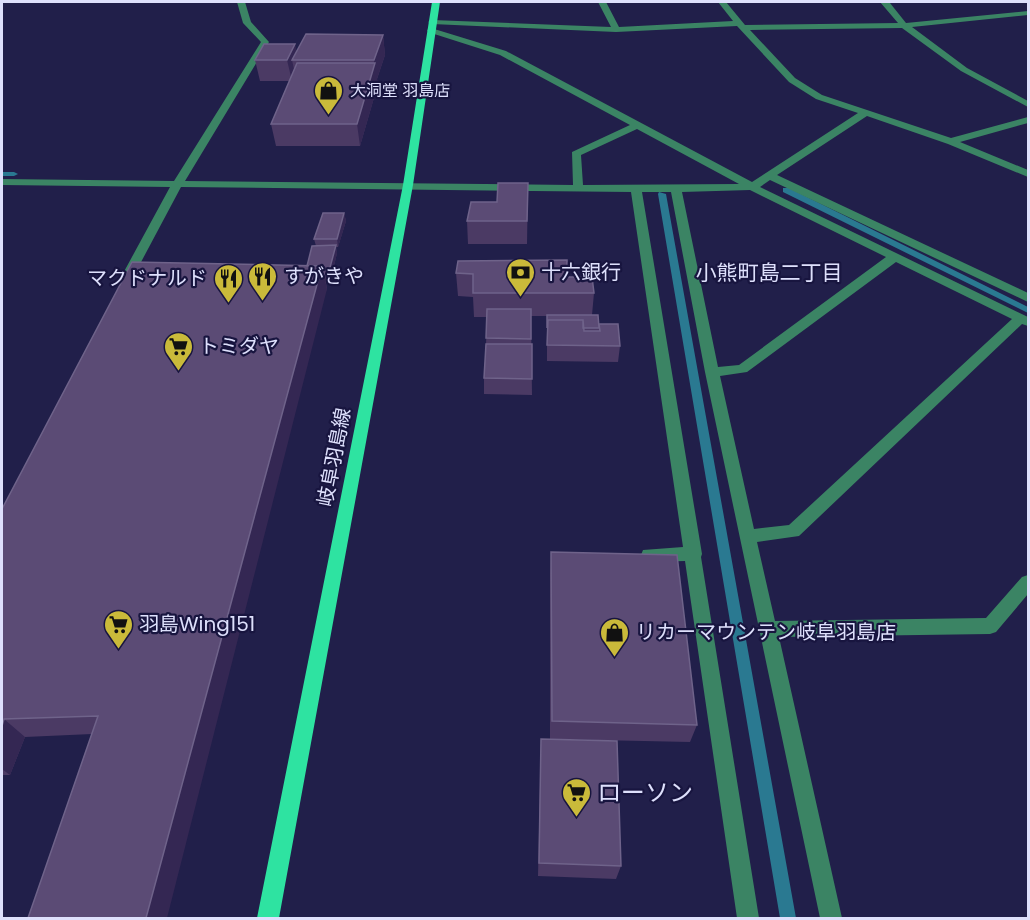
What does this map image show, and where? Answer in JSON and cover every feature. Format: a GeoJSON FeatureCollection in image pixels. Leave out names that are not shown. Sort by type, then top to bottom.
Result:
{"type":"FeatureCollection","features":[{"type":"Feature","properties":{"kind":"main road","name":"岐阜羽島線"},"geometry":{"type":"LineString","coordinates":[[268,918],[408,184],[436,2]]}},
{"type":"Feature","properties":{"kind":"street"},"geometry":{"type":"LineString","coordinates":[[117,296],[178,183],[265,42],[248,22],[241,2]]}},
{"type":"Feature","properties":{"kind":"street"},"geometry":{"type":"LineString","coordinates":[[602,2],[616,30]]}},
{"type":"Feature","properties":{"kind":"street"},"geometry":{"type":"LineString","coordinates":[[722,2],[741,26],[792,80],[819,97],[952,142],[1029,174]]}},
{"type":"Feature","properties":{"kind":"street"},"geometry":{"type":"LineString","coordinates":[[884,2],[904,25],[999,91],[1029,104]]}},
{"type":"Feature","properties":{"kind":"street"},"geometry":{"type":"LineString","coordinates":[[432,26],[616,30],[741,26],[904,25],[1029,14]]}},
{"type":"Feature","properties":{"kind":"street"},"geometry":{"type":"LineString","coordinates":[[432,26],[504,53],[752,187],[896,256],[1029,298]]}},
{"type":"Feature","properties":{"kind":"street"},"geometry":{"type":"LineString","coordinates":[[2,182],[408,184],[676,189],[752,187],[864,114]]}},
{"type":"Feature","properties":{"kind":"street"},"geometry":{"type":"LineString","coordinates":[[952,142],[1029,120]]}},
{"type":"Feature","properties":{"kind":"street"},"geometry":{"type":"LineString","coordinates":[[578,187],[576,154],[638,125]]}},
{"type":"Feature","properties":{"kind":"street"},"geometry":{"type":"LineString","coordinates":[[749,536],[793,531],[1025,320],[954,273],[771,176]]}},
{"type":"Feature","properties":{"kind":"street"},"geometry":{"type":"LineString","coordinates":[[636,188],[694,554],[748,918]]}},
{"type":"Feature","properties":{"kind":"street"},"geometry":{"type":"LineString","coordinates":[[676,189],[712,372],[831,918]]}},
{"type":"Feature","properties":{"kind":"street"},"geometry":{"type":"LineString","coordinates":[[712,372],[742,369],[896,256]]}},
{"type":"Feature","properties":{"kind":"street"},"geometry":{"type":"LineString","coordinates":[[637,555],[694,554]]}},
{"type":"Feature","properties":{"kind":"street"},"geometry":{"type":"LineString","coordinates":[[769,629],[990,626],[1029,582]]}},
{"type":"Feature","properties":{"kind":"building"},"geometry":{"type":"Polygon","coordinates":[[[306,34],[383,35],[374,60],[292,60],[306,34]]]}},
{"type":"Feature","properties":{"kind":"building"},"geometry":{"type":"Polygon","coordinates":[[[264,44],[295,44],[287,60],[255,60],[264,44]]]}},
{"type":"Feature","properties":{"kind":"building"},"geometry":{"type":"Polygon","coordinates":[[[297,63],[375,63],[357,124],[271,124],[297,63]]]}},
{"type":"Feature","properties":{"kind":"building"},"geometry":{"type":"Polygon","coordinates":[[[498,183],[528,183],[527,221],[467,221],[471,202],[497,202],[498,183]]]}},
{"type":"Feature","properties":{"kind":"building"},"geometry":{"type":"Polygon","coordinates":[[[323,213],[344,213],[337,239],[314,239],[323,213]]]}},
{"type":"Feature","properties":{"kind":"building"},"geometry":{"type":"Polygon","coordinates":[[[336,245],[328,275],[324,275],[322,266],[307,266],[312,246],[336,245]]]}},
{"type":"Feature","properties":{"kind":"building"},"geometry":{"type":"Polygon","coordinates":[[[567,260],[567,277],[592,277],[594,293],[473,293],[473,274],[456,273],[458,261],[567,260]]]}},
{"type":"Feature","properties":{"kind":"building","name":"羽島Wing151"},"geometry":{"type":"Polygon","coordinates":[[[132,262],[322,266],[146,918],[28,918],[98,716],[4,719],[2,726],[2,509],[132,262]]]}},
{"type":"Feature","properties":{"kind":"building"},"geometry":{"type":"Polygon","coordinates":[[[487,309],[531,309],[531,339],[486,338],[487,309]]]}},
{"type":"Feature","properties":{"kind":"building"},"geometry":{"type":"Polygon","coordinates":[[[547,315],[598,315],[599,328],[583,328],[583,320],[548,320],[547,328],[547,315]]]}},
{"type":"Feature","properties":{"kind":"building"},"geometry":{"type":"Polygon","coordinates":[[[548,320],[583,320],[584,331],[600,331],[599,324],[618,324],[620,346],[547,345],[548,320]]]}},
{"type":"Feature","properties":{"kind":"building"},"geometry":{"type":"Polygon","coordinates":[[[486,344],[532,344],[532,379],[484,378],[486,344]]]}},
{"type":"Feature","properties":{"kind":"building","name":"リカーマウンテン岐阜羽島店"},"geometry":{"type":"Polygon","coordinates":[[[551,552],[677,555],[697,725],[552,721],[551,552]]]}},
{"type":"Feature","properties":{"kind":"building","name":"ローソン"},"geometry":{"type":"Polygon","coordinates":[[[541,739],[617,741],[621,866],[539,863],[541,739]]]}},
{"type":"Feature","properties":{"kind":"waterway"},"geometry":{"type":"LineString","coordinates":[[2,174],[14,174]]}},
{"type":"Feature","properties":{"kind":"waterway"},"geometry":{"type":"LineString","coordinates":[[786,190],[1028,310]]}},
{"type":"Feature","properties":{"kind":"waterway"},"geometry":{"type":"LineString","coordinates":[[662,194],[788,918]]}},
{"type":"Feature","properties":{"kind":"place","name":"大洞堂 羽島店"},"geometry":{"type":"Point","coordinates":[329,116]}},
{"type":"Feature","properties":{"kind":"place","name":"十六銀行"},"geometry":{"type":"Point","coordinates":[520,298]}},
{"type":"Feature","properties":{"kind":"place","name":"すがきや"},"geometry":{"type":"Point","coordinates":[263,302]}},
{"type":"Feature","properties":{"kind":"place","name":"マクドナルド"},"geometry":{"type":"Point","coordinates":[228,304]}},
{"type":"Feature","properties":{"kind":"place","name":"トミダヤ"},"geometry":{"type":"Point","coordinates":[178,372]}},
{"type":"Feature","properties":{"kind":"place","name":"羽島Wing151"},"geometry":{"type":"Point","coordinates":[118,650]}},
{"type":"Feature","properties":{"kind":"place","name":"リカーマウンテン岐阜羽島店"},"geometry":{"type":"Point","coordinates":[615,658]}},
{"type":"Feature","properties":{"kind":"place","name":"ローソン"},"geometry":{"type":"Point","coordinates":[576,818]}},
{"type":"Feature","properties":{"kind":"district","name":"小熊町島二丁目"},"geometry":{"type":"Point","coordinates":[769,272]}}]}
